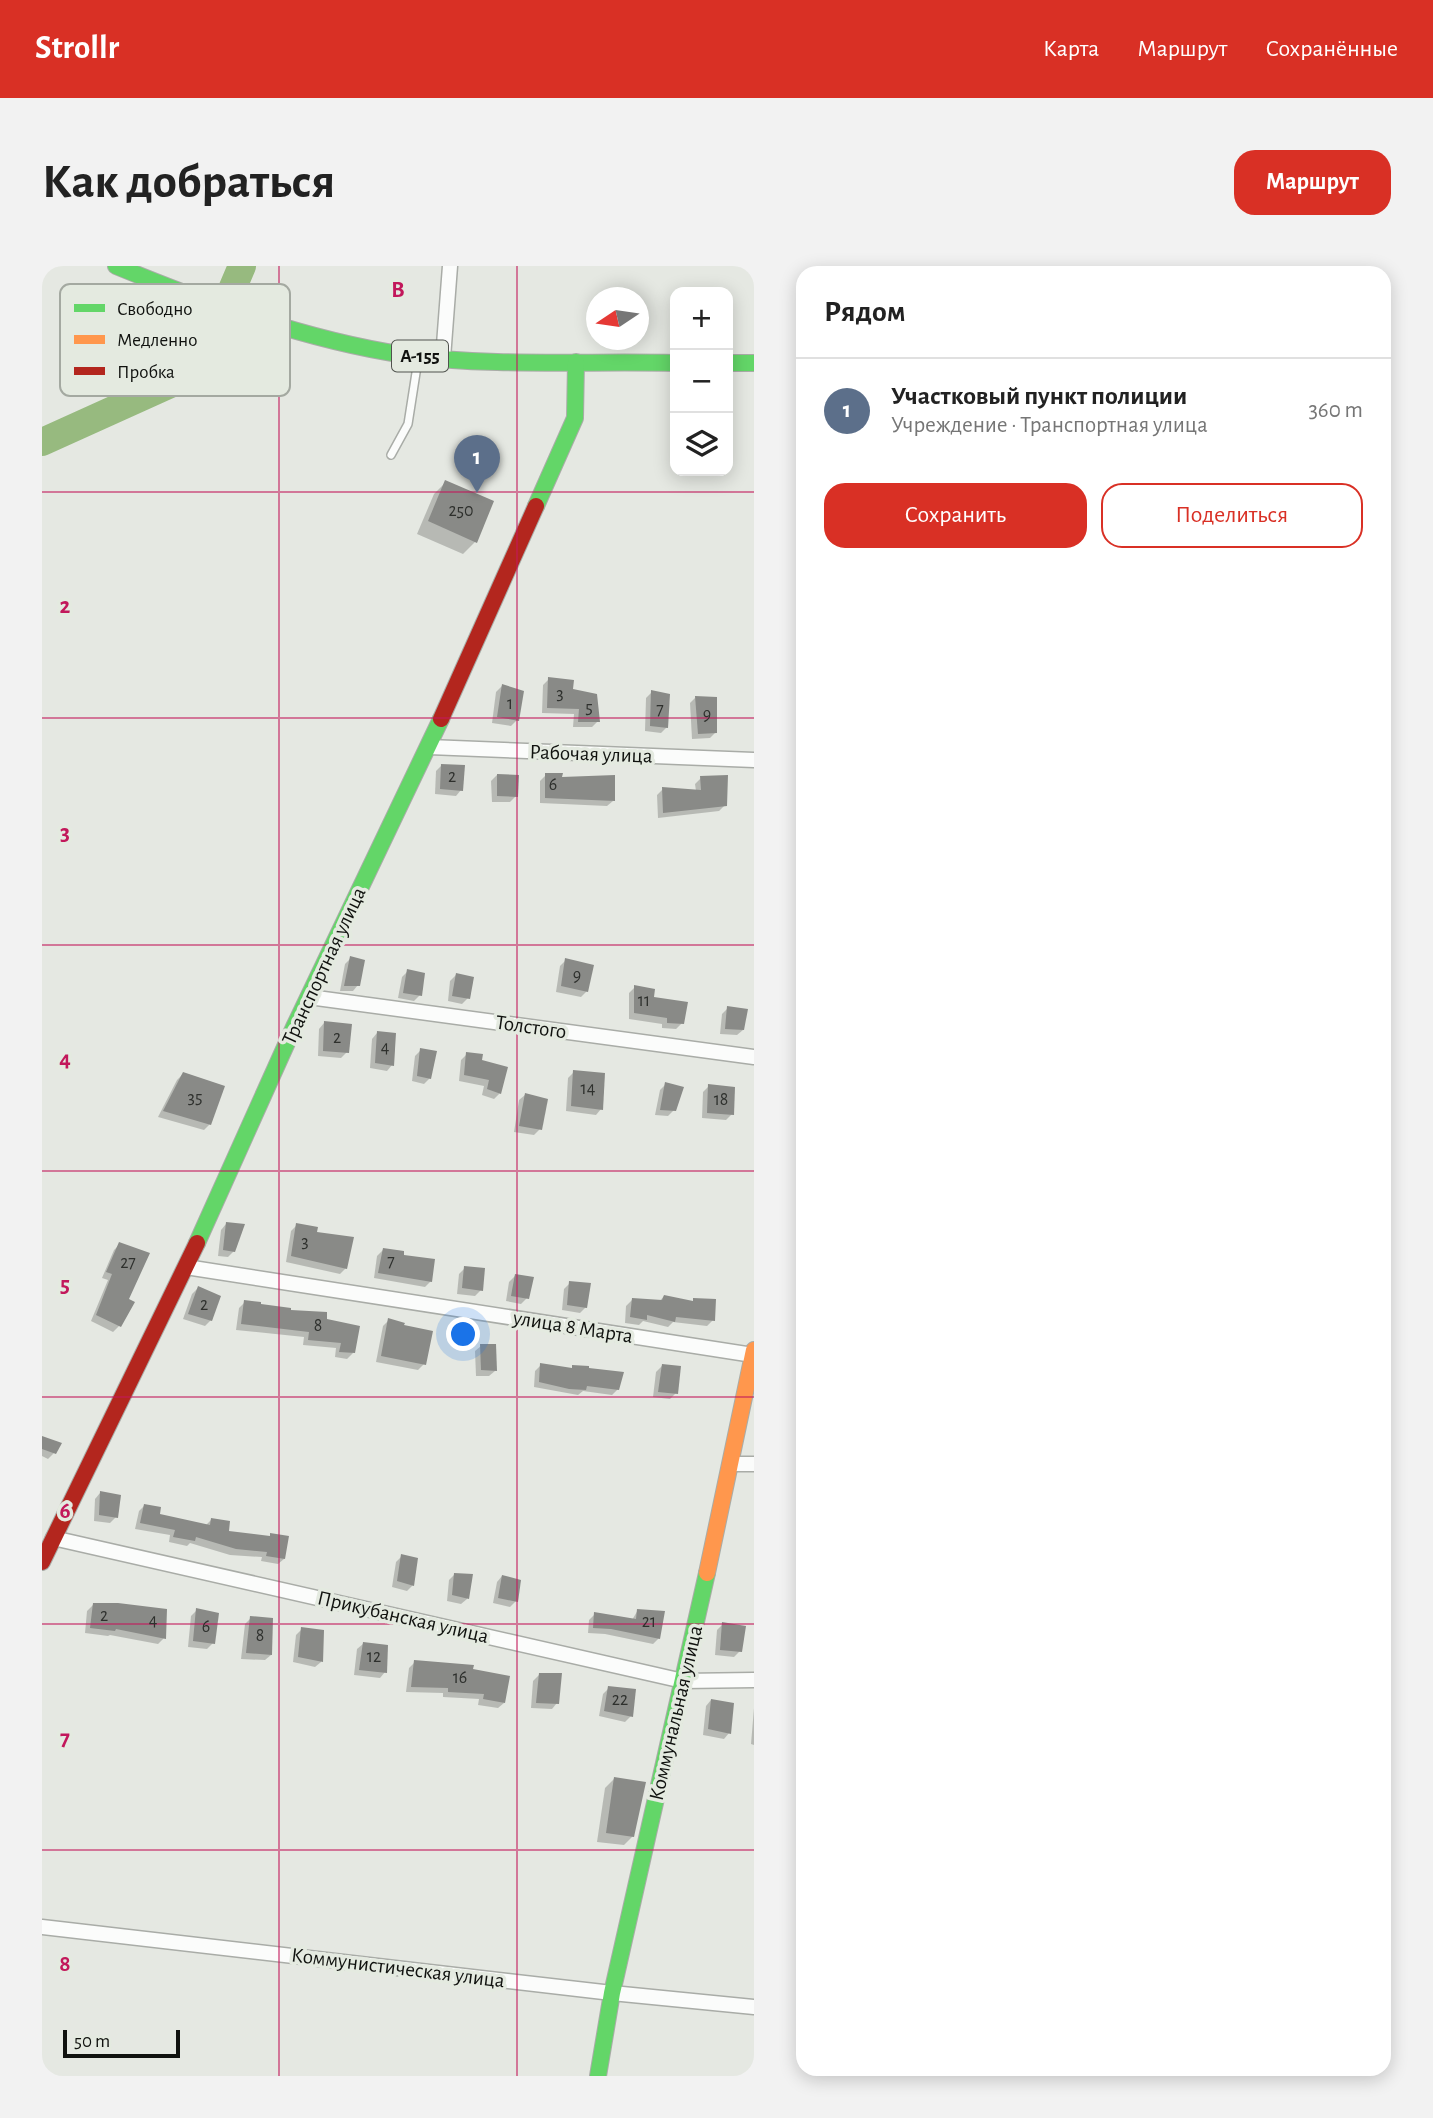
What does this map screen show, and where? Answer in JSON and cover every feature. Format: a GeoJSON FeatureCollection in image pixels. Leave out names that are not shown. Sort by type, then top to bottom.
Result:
{"type":"FeatureCollection","features":[{"type":"Feature","properties":{"kind":"street","name":"А-155"},"geometry":{"type":"LineString","coordinates":[[116,266],[161,284]]}},
{"type":"Feature","properties":{"kind":"street"},"geometry":{"type":"LineString","coordinates":[[443,358],[450,266]]}},
{"type":"Feature","properties":{"kind":"street","name":"А-155"},"geometry":{"type":"LineString","coordinates":[[290,328],[331,340],[419,356],[670,363]]}},
{"type":"Feature","properties":{"kind":"street","name":"Транспортная улица"},"geometry":{"type":"LineString","coordinates":[[42,1562],[186,1267],[309,997],[429,747],[575,418],[576,362]]}},
{"type":"Feature","properties":{"kind":"street"},"geometry":{"type":"LineString","coordinates":[[733,363],[754,363]]}},
{"type":"Feature","properties":{"kind":"street","name":"Рабочая улица"},"geometry":{"type":"LineString","coordinates":[[429,747],[754,760]]}},
{"type":"Feature","properties":{"kind":"street","name":"Толстого"},"geometry":{"type":"LineString","coordinates":[[309,997],[754,1057]]}},
{"type":"Feature","properties":{"kind":"street","name":"улица 8 Марта"},"geometry":{"type":"LineString","coordinates":[[186,1267],[753,1352]]}},
{"type":"Feature","properties":{"kind":"street","name":"Коммунальная улица"},"geometry":{"type":"LineString","coordinates":[[598,2076],[612,1993],[731,1464],[753,1352]]}},
{"type":"Feature","properties":{"kind":"street"},"geometry":{"type":"LineString","coordinates":[[731,1464],[754,1464]]}},
{"type":"Feature","properties":{"kind":"street","name":"Прикубанская улица"},"geometry":{"type":"LineString","coordinates":[[53,1538],[683,1681],[754,1680]]}},
{"type":"Feature","properties":{"kind":"street","name":"Коммунистическая улица"},"geometry":{"type":"LineString","coordinates":[[42,1927],[754,2007]]}},
{"type":"Feature","properties":{"kind":"lane"},"geometry":{"type":"LineString","coordinates":[[391,455],[408,424],[419,356]]}},
{"type":"Feature","properties":{"kind":"building"},"geometry":{"type":"Polygon","coordinates":[[[445,480],[494,501],[477,543],[428,521],[445,480]]]}},
{"type":"Feature","properties":{"kind":"building"},"geometry":{"type":"Polygon","coordinates":[[[548,677],[574,680],[573,689],[597,694],[600,722],[578,722],[579,709],[547,708],[548,677]]]}},
{"type":"Feature","properties":{"kind":"building"},"geometry":{"type":"Polygon","coordinates":[[[502,684],[524,691],[519,721],[497,717],[502,684]]]}},
{"type":"Feature","properties":{"kind":"building"},"geometry":{"type":"Polygon","coordinates":[[[651,690],[670,694],[668,728],[650,726],[651,690]]]}},
{"type":"Feature","properties":{"kind":"building"},"geometry":{"type":"Polygon","coordinates":[[[695,696],[717,697],[717,733],[698,734],[695,696]]]}},
{"type":"Feature","properties":{"kind":"building"},"geometry":{"type":"Polygon","coordinates":[[[441,764],[465,765],[463,791],[440,789],[441,764]]]}},
{"type":"Feature","properties":{"kind":"building"},"geometry":{"type":"Polygon","coordinates":[[[545,773],[563,773],[562,777],[615,775],[615,801],[545,798],[545,773]]]}},
{"type":"Feature","properties":{"kind":"building"},"geometry":{"type":"Polygon","coordinates":[[[497,774],[519,775],[518,797],[497,796],[497,774]]]}},
{"type":"Feature","properties":{"kind":"building"},"geometry":{"type":"Polygon","coordinates":[[[728,775],[727,806],[663,813],[662,787],[701,790],[700,776],[728,775]]]}},
{"type":"Feature","properties":{"kind":"building"},"geometry":{"type":"Polygon","coordinates":[[[350,956],[365,960],[360,986],[344,986],[350,956]]]}},
{"type":"Feature","properties":{"kind":"building"},"geometry":{"type":"Polygon","coordinates":[[[565,958],[594,965],[588,992],[561,986],[565,958]]]}},
{"type":"Feature","properties":{"kind":"building"},"geometry":{"type":"Polygon","coordinates":[[[407,969],[425,973],[422,996],[403,993],[407,969]]]}},
{"type":"Feature","properties":{"kind":"building"},"geometry":{"type":"Polygon","coordinates":[[[456,973],[474,977],[470,999],[452,996],[456,973]]]}},
{"type":"Feature","properties":{"kind":"building"},"geometry":{"type":"Polygon","coordinates":[[[634,985],[655,989],[654,997],[688,1002],[684,1024],[667,1023],[667,1018],[634,1013],[634,985]]]}},
{"type":"Feature","properties":{"kind":"building"},"geometry":{"type":"Polygon","coordinates":[[[727,1006],[748,1009],[744,1030],[725,1029],[727,1006]]]}},
{"type":"Feature","properties":{"kind":"building"},"geometry":{"type":"Polygon","coordinates":[[[324,1021],[352,1024],[349,1053],[323,1051],[324,1021]]]}},
{"type":"Feature","properties":{"kind":"building"},"geometry":{"type":"Polygon","coordinates":[[[377,1031],[396,1033],[394,1066],[375,1063],[377,1031]]]}},
{"type":"Feature","properties":{"kind":"building"},"geometry":{"type":"Polygon","coordinates":[[[420,1048],[437,1051],[431,1079],[417,1076],[420,1048]]]}},
{"type":"Feature","properties":{"kind":"building"},"geometry":{"type":"Polygon","coordinates":[[[466,1052],[483,1054],[482,1060],[508,1067],[501,1094],[487,1089],[489,1080],[464,1075],[466,1052]]]}},
{"type":"Feature","properties":{"kind":"building"},"geometry":{"type":"Polygon","coordinates":[[[573,1070],[605,1073],[603,1110],[571,1106],[573,1070]]]}},
{"type":"Feature","properties":{"kind":"building"},"geometry":{"type":"Polygon","coordinates":[[[183,1072],[225,1086],[211,1125],[163,1111],[183,1072]]]}},
{"type":"Feature","properties":{"kind":"building"},"geometry":{"type":"Polygon","coordinates":[[[665,1082],[684,1087],[676,1111],[660,1110],[665,1082]]]}},
{"type":"Feature","properties":{"kind":"building"},"geometry":{"type":"Polygon","coordinates":[[[708,1084],[735,1087],[734,1115],[707,1113],[708,1084]]]}},
{"type":"Feature","properties":{"kind":"building"},"geometry":{"type":"Polygon","coordinates":[[[525,1093],[548,1099],[542,1130],[519,1126],[525,1093]]]}},
{"type":"Feature","properties":{"kind":"building"},"geometry":{"type":"Polygon","coordinates":[[[226,1222],[245,1224],[235,1252],[223,1250],[226,1222]]]}},
{"type":"Feature","properties":{"kind":"building"},"geometry":{"type":"Polygon","coordinates":[[[296,1223],[318,1227],[317,1232],[354,1237],[347,1269],[291,1256],[296,1223]]]}},
{"type":"Feature","properties":{"kind":"building"},"geometry":{"type":"Polygon","coordinates":[[[119,1242],[150,1253],[129,1299],[135,1302],[121,1327],[96,1315],[112,1274],[106,1272],[119,1242]]]}},
{"type":"Feature","properties":{"kind":"building"},"geometry":{"type":"Polygon","coordinates":[[[383,1248],[404,1251],[404,1255],[435,1259],[432,1282],[378,1273],[383,1248]]]}},
{"type":"Feature","properties":{"kind":"building"},"geometry":{"type":"Polygon","coordinates":[[[464,1266],[485,1268],[483,1291],[462,1288],[464,1266]]]}},
{"type":"Feature","properties":{"kind":"building"},"geometry":{"type":"Polygon","coordinates":[[[515,1274],[534,1277],[529,1299],[511,1296],[515,1274]]]}},
{"type":"Feature","properties":{"kind":"building"},"geometry":{"type":"Polygon","coordinates":[[[569,1281],[591,1283],[587,1308],[567,1305],[569,1281]]]}},
{"type":"Feature","properties":{"kind":"building"},"geometry":{"type":"Polygon","coordinates":[[[198,1286],[221,1296],[212,1321],[188,1314],[198,1286]]]}},
{"type":"Feature","properties":{"kind":"building"},"geometry":{"type":"Polygon","coordinates":[[[664,1295],[693,1301],[693,1298],[716,1299],[715,1321],[676,1317],[675,1322],[647,1315],[647,1320],[630,1317],[632,1298],[662,1300],[664,1295]]]}},
{"type":"Feature","properties":{"kind":"building"},"geometry":{"type":"Polygon","coordinates":[[[244,1300],[291,1310],[327,1312],[327,1319],[360,1326],[355,1353],[339,1352],[341,1343],[308,1340],[309,1332],[241,1324],[244,1300]]]}},
{"type":"Feature","properties":{"kind":"building"},"geometry":{"type":"Polygon","coordinates":[[[388,1318],[405,1323],[404,1325],[433,1331],[426,1365],[381,1356],[388,1318]]]}},
{"type":"Feature","properties":{"kind":"building"},"geometry":{"type":"Polygon","coordinates":[[[480,1344],[496,1344],[497,1371],[481,1370],[480,1344]]]}},
{"type":"Feature","properties":{"kind":"building"},"geometry":{"type":"Polygon","coordinates":[[[540,1363],[572,1368],[572,1365],[589,1366],[624,1372],[619,1390],[587,1386],[586,1390],[569,1389],[539,1382],[540,1363]]]}},
{"type":"Feature","properties":{"kind":"building"},"geometry":{"type":"Polygon","coordinates":[[[662,1364],[681,1366],[678,1394],[658,1392],[662,1364]]]}},
{"type":"Feature","properties":{"kind":"building"},"geometry":{"type":"Polygon","coordinates":[[[42,1436],[62,1443],[56,1454],[42,1449],[42,1436]]]}},
{"type":"Feature","properties":{"kind":"building"},"geometry":{"type":"Polygon","coordinates":[[[100,1491],[121,1495],[118,1518],[99,1515],[100,1491]]]}},
{"type":"Feature","properties":{"kind":"building"},"geometry":{"type":"Polygon","coordinates":[[[144,1504],[161,1507],[160,1514],[210,1525],[211,1518],[230,1521],[229,1531],[289,1536],[285,1559],[266,1556],[267,1552],[236,1549],[196,1537],[195,1541],[173,1537],[175,1530],[140,1523],[144,1504]]]}},
{"type":"Feature","properties":{"kind":"building"},"geometry":{"type":"Polygon","coordinates":[[[401,1554],[418,1558],[414,1586],[397,1581],[401,1554]]]}},
{"type":"Feature","properties":{"kind":"building"},"geometry":{"type":"Polygon","coordinates":[[[454,1573],[473,1574],[469,1599],[452,1595],[454,1573]]]}},
{"type":"Feature","properties":{"kind":"building"},"geometry":{"type":"Polygon","coordinates":[[[502,1575],[521,1580],[518,1602],[498,1598],[502,1575]]]}},
{"type":"Feature","properties":{"kind":"building"},"geometry":{"type":"Polygon","coordinates":[[[93,1603],[167,1609],[166,1639],[116,1629],[90,1628],[93,1603]]]}},
{"type":"Feature","properties":{"kind":"building"},"geometry":{"type":"Polygon","coordinates":[[[196,1608],[219,1613],[215,1644],[193,1641],[196,1608]]]}},
{"type":"Feature","properties":{"kind":"building"},"geometry":{"type":"Polygon","coordinates":[[[637,1609],[665,1611],[660,1639],[593,1628],[594,1612],[636,1619],[637,1609]]]}},
{"type":"Feature","properties":{"kind":"building"},"geometry":{"type":"Polygon","coordinates":[[[250,1616],[273,1618],[272,1655],[246,1653],[250,1616]]]}},
{"type":"Feature","properties":{"kind":"building"},"geometry":{"type":"Polygon","coordinates":[[[722,1622],[746,1626],[742,1652],[720,1650],[722,1622]]]}},
{"type":"Feature","properties":{"kind":"building"},"geometry":{"type":"Polygon","coordinates":[[[301,1627],[324,1630],[323,1662],[298,1657],[301,1627]]]}},
{"type":"Feature","properties":{"kind":"building"},"geometry":{"type":"Polygon","coordinates":[[[363,1642],[388,1645],[387,1673],[359,1670],[363,1642]]]}},
{"type":"Feature","properties":{"kind":"building"},"geometry":{"type":"Polygon","coordinates":[[[414,1660],[474,1665],[473,1669],[510,1676],[505,1703],[483,1699],[484,1694],[448,1692],[448,1688],[411,1687],[414,1660]]]}},
{"type":"Feature","properties":{"kind":"building"},"geometry":{"type":"Polygon","coordinates":[[[539,1673],[562,1673],[559,1704],[536,1703],[539,1673]]]}},
{"type":"Feature","properties":{"kind":"building"},"geometry":{"type":"Polygon","coordinates":[[[608,1686],[636,1689],[633,1717],[604,1711],[608,1686]]]}},
{"type":"Feature","properties":{"kind":"building"},"geometry":{"type":"Polygon","coordinates":[[[711,1699],[734,1703],[731,1734],[708,1729],[711,1699]]]}},
{"type":"Feature","properties":{"kind":"building"},"geometry":{"type":"Polygon","coordinates":[[[614,1777],[646,1782],[634,1837],[606,1833],[614,1777]]]}},
{"type":"Feature","properties":{"kind":"waterway"},"geometry":{"type":"LineString","coordinates":[[234,284],[242,266]]}},
{"type":"Feature","properties":{"kind":"waterway"},"geometry":{"type":"LineString","coordinates":[[42,442],[144,396]]}},
{"type":"Feature","properties":{"kind":"traffic: fast"},"geometry":{"type":"LineString","coordinates":[[116,266],[161,284]]}},
{"type":"Feature","properties":{"kind":"traffic: fast"},"geometry":{"type":"LineString","coordinates":[[290,329],[368,348],[438,359],[670,363]]}},
{"type":"Feature","properties":{"kind":"traffic: fast"},"geometry":{"type":"LineString","coordinates":[[536,506],[575,418],[576,362]]}},
{"type":"Feature","properties":{"kind":"traffic: fast"},"geometry":{"type":"LineString","coordinates":[[733,363],[754,363]]}},
{"type":"Feature","properties":{"kind":"traffic: fast"},"geometry":{"type":"LineString","coordinates":[[197,1243],[294,1027],[441,719]]}},
{"type":"Feature","properties":{"kind":"traffic: fast"},"geometry":{"type":"LineString","coordinates":[[598,2076],[612,1993],[707,1573]]}},
{"type":"Feature","properties":{"kind":"traffic: slow"},"geometry":{"type":"LineString","coordinates":[[707,1573],[754,1350]]}},
{"type":"Feature","properties":{"kind":"traffic: jam"},"geometry":{"type":"LineString","coordinates":[[441,719],[536,506]]}},
{"type":"Feature","properties":{"kind":"traffic: jam"},"geometry":{"type":"LineString","coordinates":[[42,1562],[197,1243]]}},
{"type":"Feature","properties":{"kind":"place","name":"Участковый пункт полиции"},"geometry":{"type":"Point","coordinates":[477,493]}}]}
